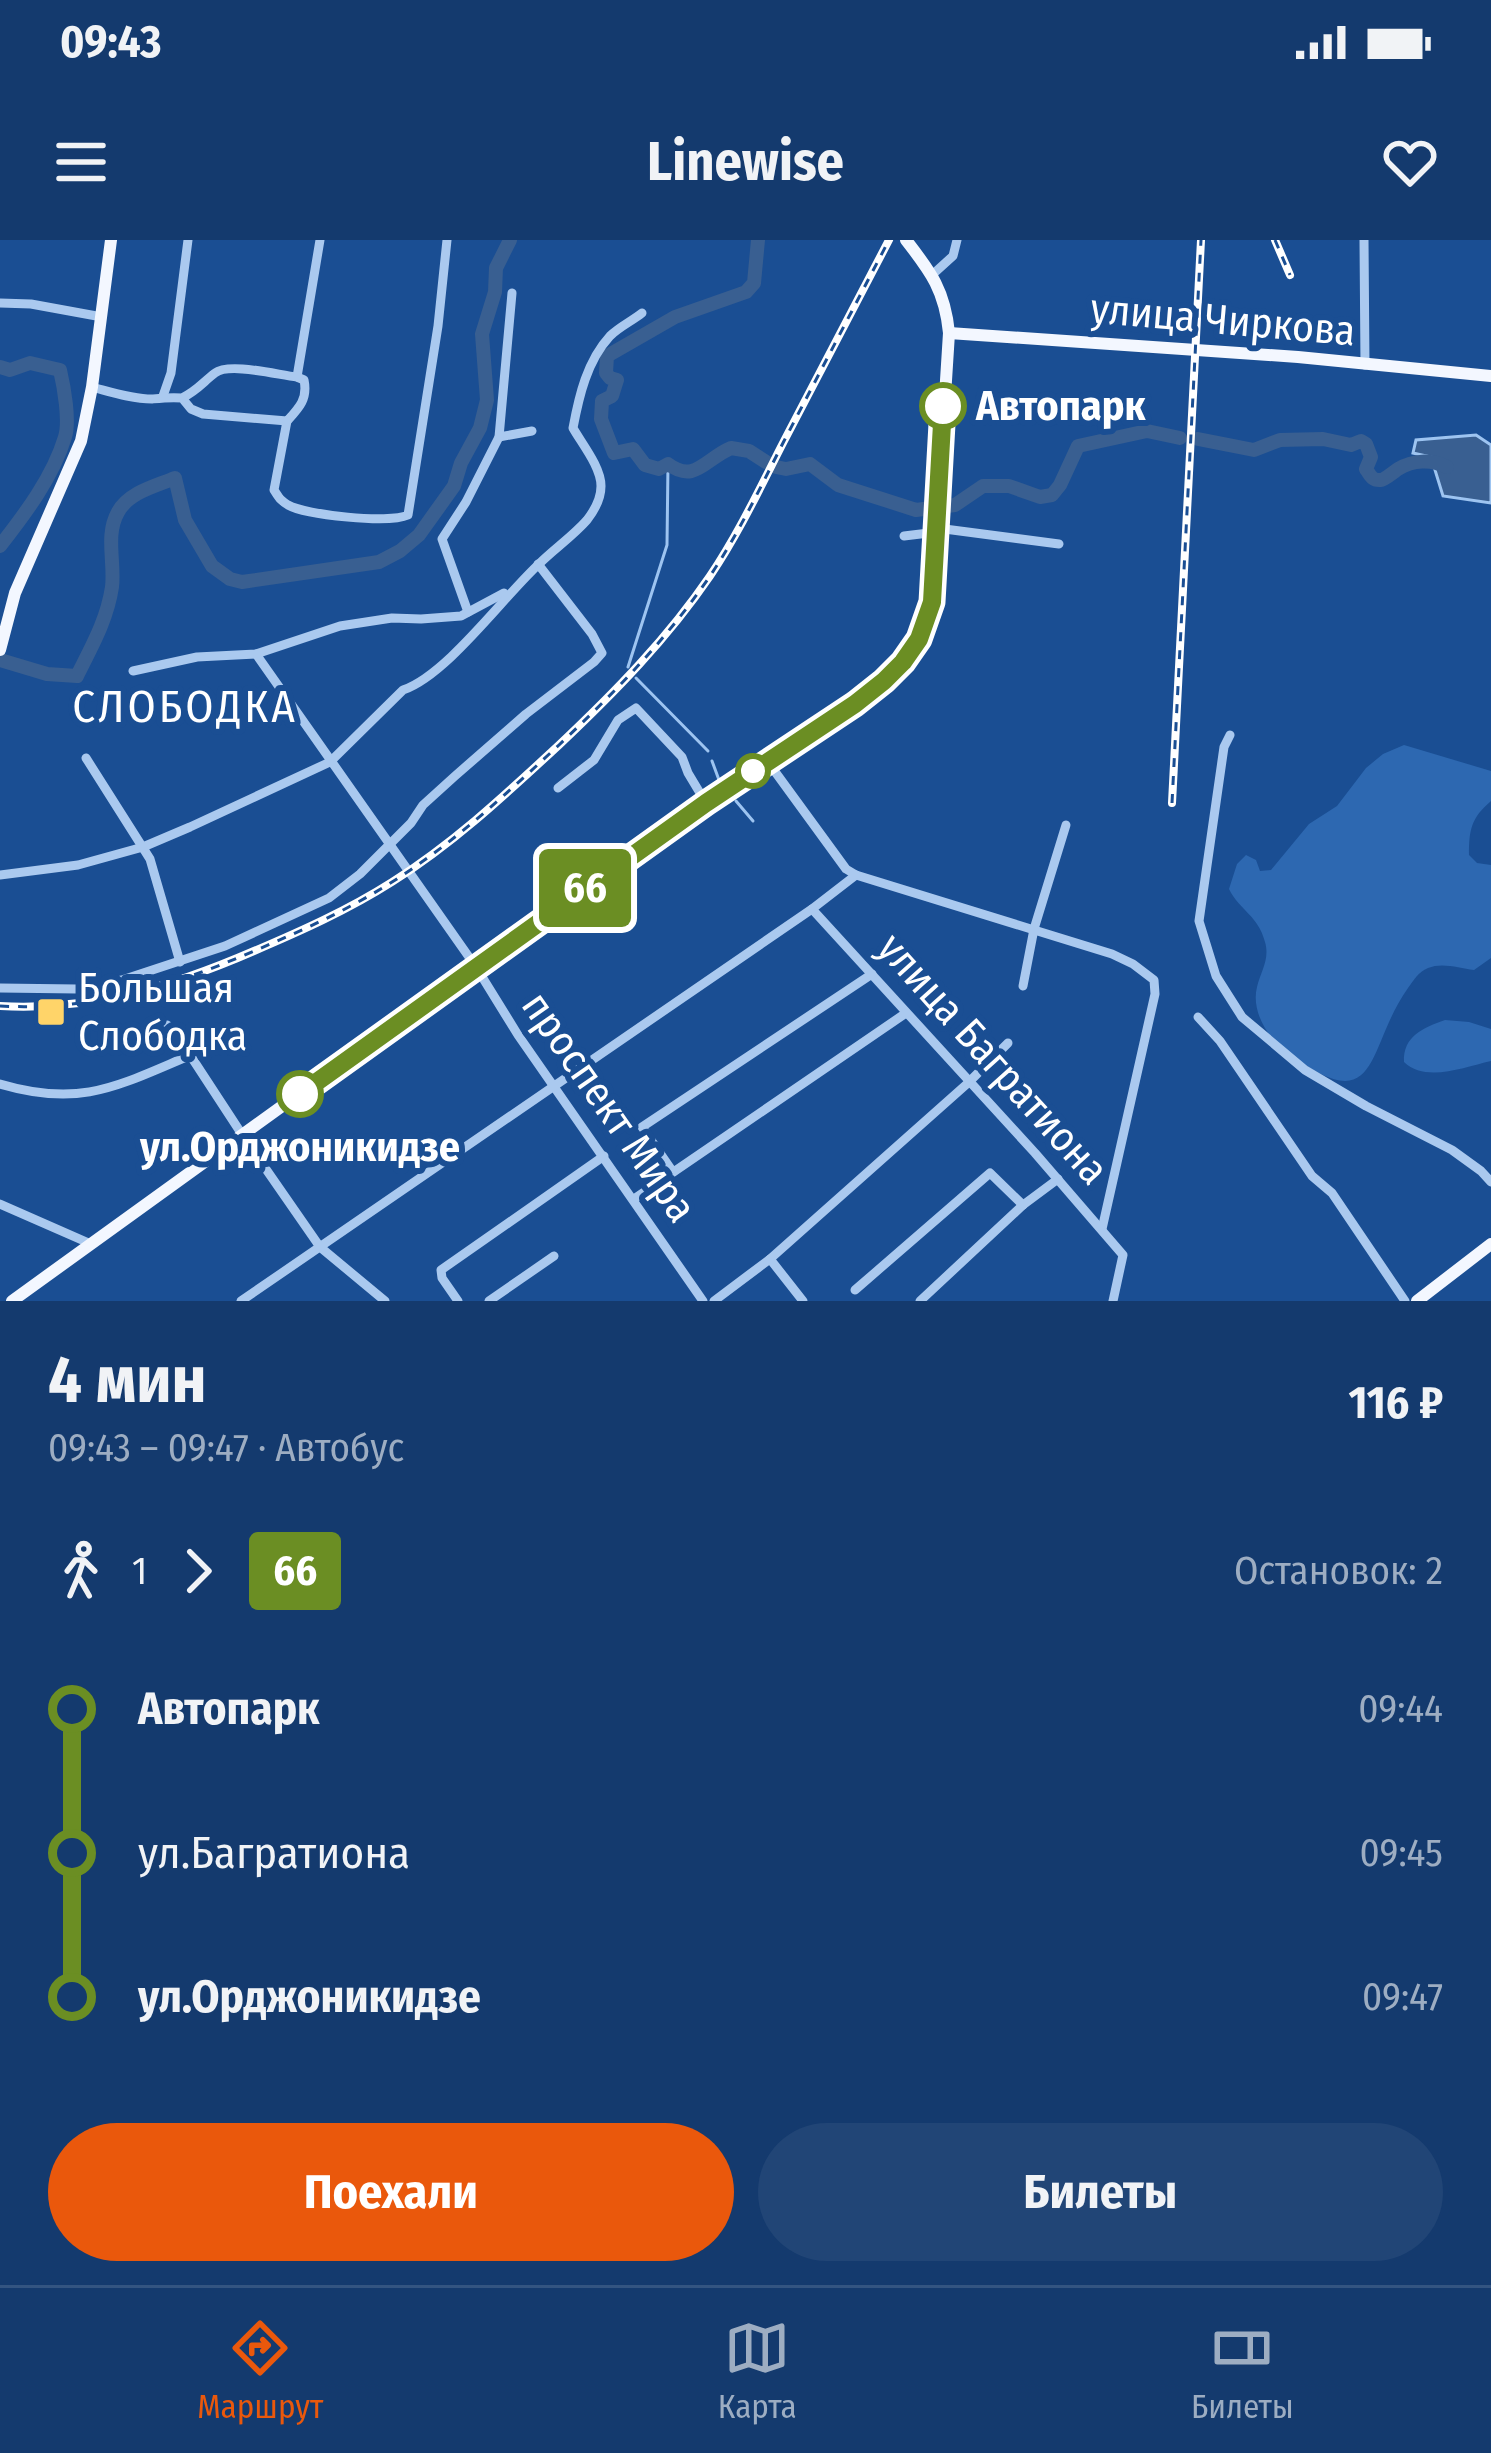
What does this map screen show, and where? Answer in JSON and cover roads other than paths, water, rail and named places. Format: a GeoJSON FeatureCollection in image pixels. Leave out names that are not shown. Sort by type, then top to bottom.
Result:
{"type":"FeatureCollection","features":[{"type":"Feature","properties":{"kind":"main road"},"geometry":{"type":"LineString","coordinates":[[1,646],[14,593],[81,441],[111,240]]}},
{"type":"Feature","properties":{"kind":"main road"},"geometry":{"type":"LineString","coordinates":[[12,1301],[706,803],[884,681],[912,650],[932,602],[950,333],[947,306],[932,275],[906,240]]}},
{"type":"Feature","properties":{"kind":"main road","name":"улица Чиркова"},"geometry":{"type":"LineString","coordinates":[[950,333],[1491,376]]}},
{"type":"Feature","properties":{"kind":"main road"},"geometry":{"type":"LineString","coordinates":[[1417,1301],[1491,1244]]}},
{"type":"Feature","properties":{"kind":"street"},"geometry":{"type":"LineString","coordinates":[[163,396],[172,373],[188,240]]}},
{"type":"Feature","properties":{"kind":"street"},"geometry":{"type":"LineString","coordinates":[[297,377],[320,240]]}},
{"type":"Feature","properties":{"kind":"street"},"geometry":{"type":"LineString","coordinates":[[92,386],[153,399],[182,398],[217,371],[228,369],[304,380],[301,406],[287,421],[274,490],[293,508],[399,519],[408,515],[447,240]]}},
{"type":"Feature","properties":{"kind":"street"},"geometry":{"type":"LineString","coordinates":[[932,275],[953,256],[957,240]]}},
{"type":"Feature","properties":{"kind":"street"},"geometry":{"type":"LineString","coordinates":[[1364,240],[1365,364]]}},
{"type":"Feature","properties":{"kind":"street"},"geometry":{"type":"LineString","coordinates":[[468,612],[443,534],[466,502],[499,437],[512,293]]}},
{"type":"Feature","properties":{"kind":"street"},"geometry":{"type":"LineString","coordinates":[[0,303],[102,317]]}},
{"type":"Feature","properties":{"kind":"street"},"geometry":{"type":"LineString","coordinates":[[0,875],[52,871],[143,847],[330,762],[404,690],[442,665],[597,506],[601,487],[597,471],[573,428],[579,396],[609,337],[642,313]]}},
{"type":"Feature","properties":{"kind":"street"},"geometry":{"type":"LineString","coordinates":[[182,398],[190,410],[202,415],[287,421]]}},
{"type":"Feature","properties":{"kind":"street"},"geometry":{"type":"LineString","coordinates":[[499,437],[532,431]]}},
{"type":"Feature","properties":{"kind":"street"},"geometry":{"type":"LineString","coordinates":[[904,536],[937,526],[1059,544]]}},
{"type":"Feature","properties":{"kind":"street"},"geometry":{"type":"LineString","coordinates":[[0,988],[77,989],[180,962],[329,898],[360,874],[454,776],[602,653],[538,564]]}},
{"type":"Feature","properties":{"kind":"street"},"geometry":{"type":"LineString","coordinates":[[133,671],[197,658],[256,654],[340,626],[392,618],[443,618],[468,612],[518,584]]}},
{"type":"Feature","properties":{"kind":"street","name":"проспект Мира"},"geometry":{"type":"LineString","coordinates":[[256,654],[703,1301]]}},
{"type":"Feature","properties":{"kind":"street"},"geometry":{"type":"LineString","coordinates":[[558,788],[594,760],[618,720],[636,708],[682,757],[706,803]]}},
{"type":"Feature","properties":{"kind":"street"},"geometry":{"type":"LineString","coordinates":[[1230,735],[1224,747],[1199,921],[1216,976],[1242,1017],[1305,1070],[1452,1150],[1491,1182]]}},
{"type":"Feature","properties":{"kind":"street"},"geometry":{"type":"LineString","coordinates":[[86,758],[150,859],[180,962]]}},
{"type":"Feature","properties":{"kind":"street"},"geometry":{"type":"LineString","coordinates":[[241,1301],[856,875],[768,762]]}},
{"type":"Feature","properties":{"kind":"street"},"geometry":{"type":"LineString","coordinates":[[1023,986],[1034,929],[1066,825]]}},
{"type":"Feature","properties":{"kind":"street","name":"улица Багратиона"},"geometry":{"type":"LineString","coordinates":[[856,875],[1112,954],[1154,980],[1155,994],[1102,1229]]}},
{"type":"Feature","properties":{"kind":"street","name":"улица Багратиона"},"geometry":{"type":"LineString","coordinates":[[812,909],[1123,1256],[1113,1301]]}},
{"type":"Feature","properties":{"kind":"street"},"geometry":{"type":"LineString","coordinates":[[673,1172],[642,1127],[872,974]]}},
{"type":"Feature","properties":{"kind":"street"},"geometry":{"type":"LineString","coordinates":[[634,1199],[906,1013]]}},
{"type":"Feature","properties":{"kind":"street"},"geometry":{"type":"LineString","coordinates":[[1198,1017],[1220,1041],[1312,1176],[1332,1193],[1405,1301]]}},
{"type":"Feature","properties":{"kind":"street"},"geometry":{"type":"LineString","coordinates":[[167,1025],[320,1247],[385,1301]]}},
{"type":"Feature","properties":{"kind":"street"},"geometry":{"type":"LineString","coordinates":[[714,1301],[770,1259],[1008,1043]]}},
{"type":"Feature","properties":{"kind":"street"},"geometry":{"type":"LineString","coordinates":[[0,1084],[60,1096],[98,1091],[190,1055]]}},
{"type":"Feature","properties":{"kind":"street"},"geometry":{"type":"LineString","coordinates":[[458,1301],[441,1270],[604,1156]]}},
{"type":"Feature","properties":{"kind":"street"},"geometry":{"type":"LineString","coordinates":[[855,1290],[990,1173],[1023,1205]]}},
{"type":"Feature","properties":{"kind":"street"},"geometry":{"type":"LineString","coordinates":[[920,1301],[1023,1205],[1058,1179]]}},
{"type":"Feature","properties":{"kind":"street"},"geometry":{"type":"LineString","coordinates":[[0,1204],[91,1244]]}},
{"type":"Feature","properties":{"kind":"street"},"geometry":{"type":"LineString","coordinates":[[488,1301],[554,1256]]}},
{"type":"Feature","properties":{"kind":"street"},"geometry":{"type":"LineString","coordinates":[[770,1259],[803,1301]]}},
{"type":"Feature","properties":{"kind":"waterway"},"geometry":{"type":"LineString","coordinates":[[0,660],[47,674],[77,676],[110,599],[112,530],[118,512],[136,495],[175,478],[185,520],[212,566],[230,579],[242,582],[379,562],[400,551],[419,535],[454,486],[480,428],[487,400],[482,334],[495,292],[496,268],[510,240]]}},
{"type":"Feature","properties":{"kind":"waterway"},"geometry":{"type":"LineString","coordinates":[[758,240],[754,283],[746,292],[675,317],[607,356],[606,373],[617,380],[612,396],[602,401],[601,419],[614,453],[633,449],[645,465],[659,469],[668,464],[693,471],[731,448],[749,451],[766,462]]}},
{"type":"Feature","properties":{"kind":"waterway"},"geometry":{"type":"LineString","coordinates":[[0,367],[10,370],[30,363],[60,370],[67,422],[46,481],[0,546]]}},
{"type":"Feature","properties":{"kind":"waterway"},"geometry":{"type":"LineString","coordinates":[[776,467],[810,464],[838,485],[916,510],[955,505],[983,486],[1052,495],[1078,446],[1147,431],[1180,438]]}},
{"type":"Feature","properties":{"kind":"waterway"},"geometry":{"type":"LineString","coordinates":[[1198,439],[1254,450],[1280,440],[1323,439],[1351,445],[1361,441],[1371,457],[1366,469],[1378,480],[1416,462],[1447,467]]}},
{"type":"Feature","properties":{"kind":"waterway"},"geometry":{"type":"LineString","coordinates":[[628,667],[667,545],[668,464]]}},
{"type":"Feature","properties":{"kind":"waterway"},"geometry":{"type":"LineString","coordinates":[[636,678],[708,751]]}},
{"type":"Feature","properties":{"kind":"waterway"},"geometry":{"type":"LineString","coordinates":[[712,761],[719,780]]}},
{"type":"Feature","properties":{"kind":"waterway"},"geometry":{"type":"LineString","coordinates":[[736,801],[753,821]]}},
{"type":"Feature","properties":{"kind":"railway"},"geometry":{"type":"LineString","coordinates":[[0,1006],[66,1005],[130,994],[223,964],[375,892],[479,817],[620,685],[710,576],[889,240]]}},
{"type":"Feature","properties":{"kind":"railway"},"geometry":{"type":"LineString","coordinates":[[1172,803],[1201,240]]}},
{"type":"Feature","properties":{"kind":"railway"},"geometry":{"type":"LineString","coordinates":[[1275,240],[1290,275]]}},
{"type":"Feature","properties":{"kind":"place","name":"Автопарк"},"geometry":{"type":"Point","coordinates":[943,406]}},
{"type":"Feature","properties":{"kind":"place","name":"Большая Слободка"},"geometry":{"type":"Point","coordinates":[51,1012]}},
{"type":"Feature","properties":{"kind":"place","name":"ул.Орджоникидзе"},"geometry":{"type":"Point","coordinates":[300,1094]}},
{"type":"Feature","properties":{"kind":"district","name":"СЛОБОДКА"},"geometry":{"type":"Point","coordinates":[185,707]}}]}
